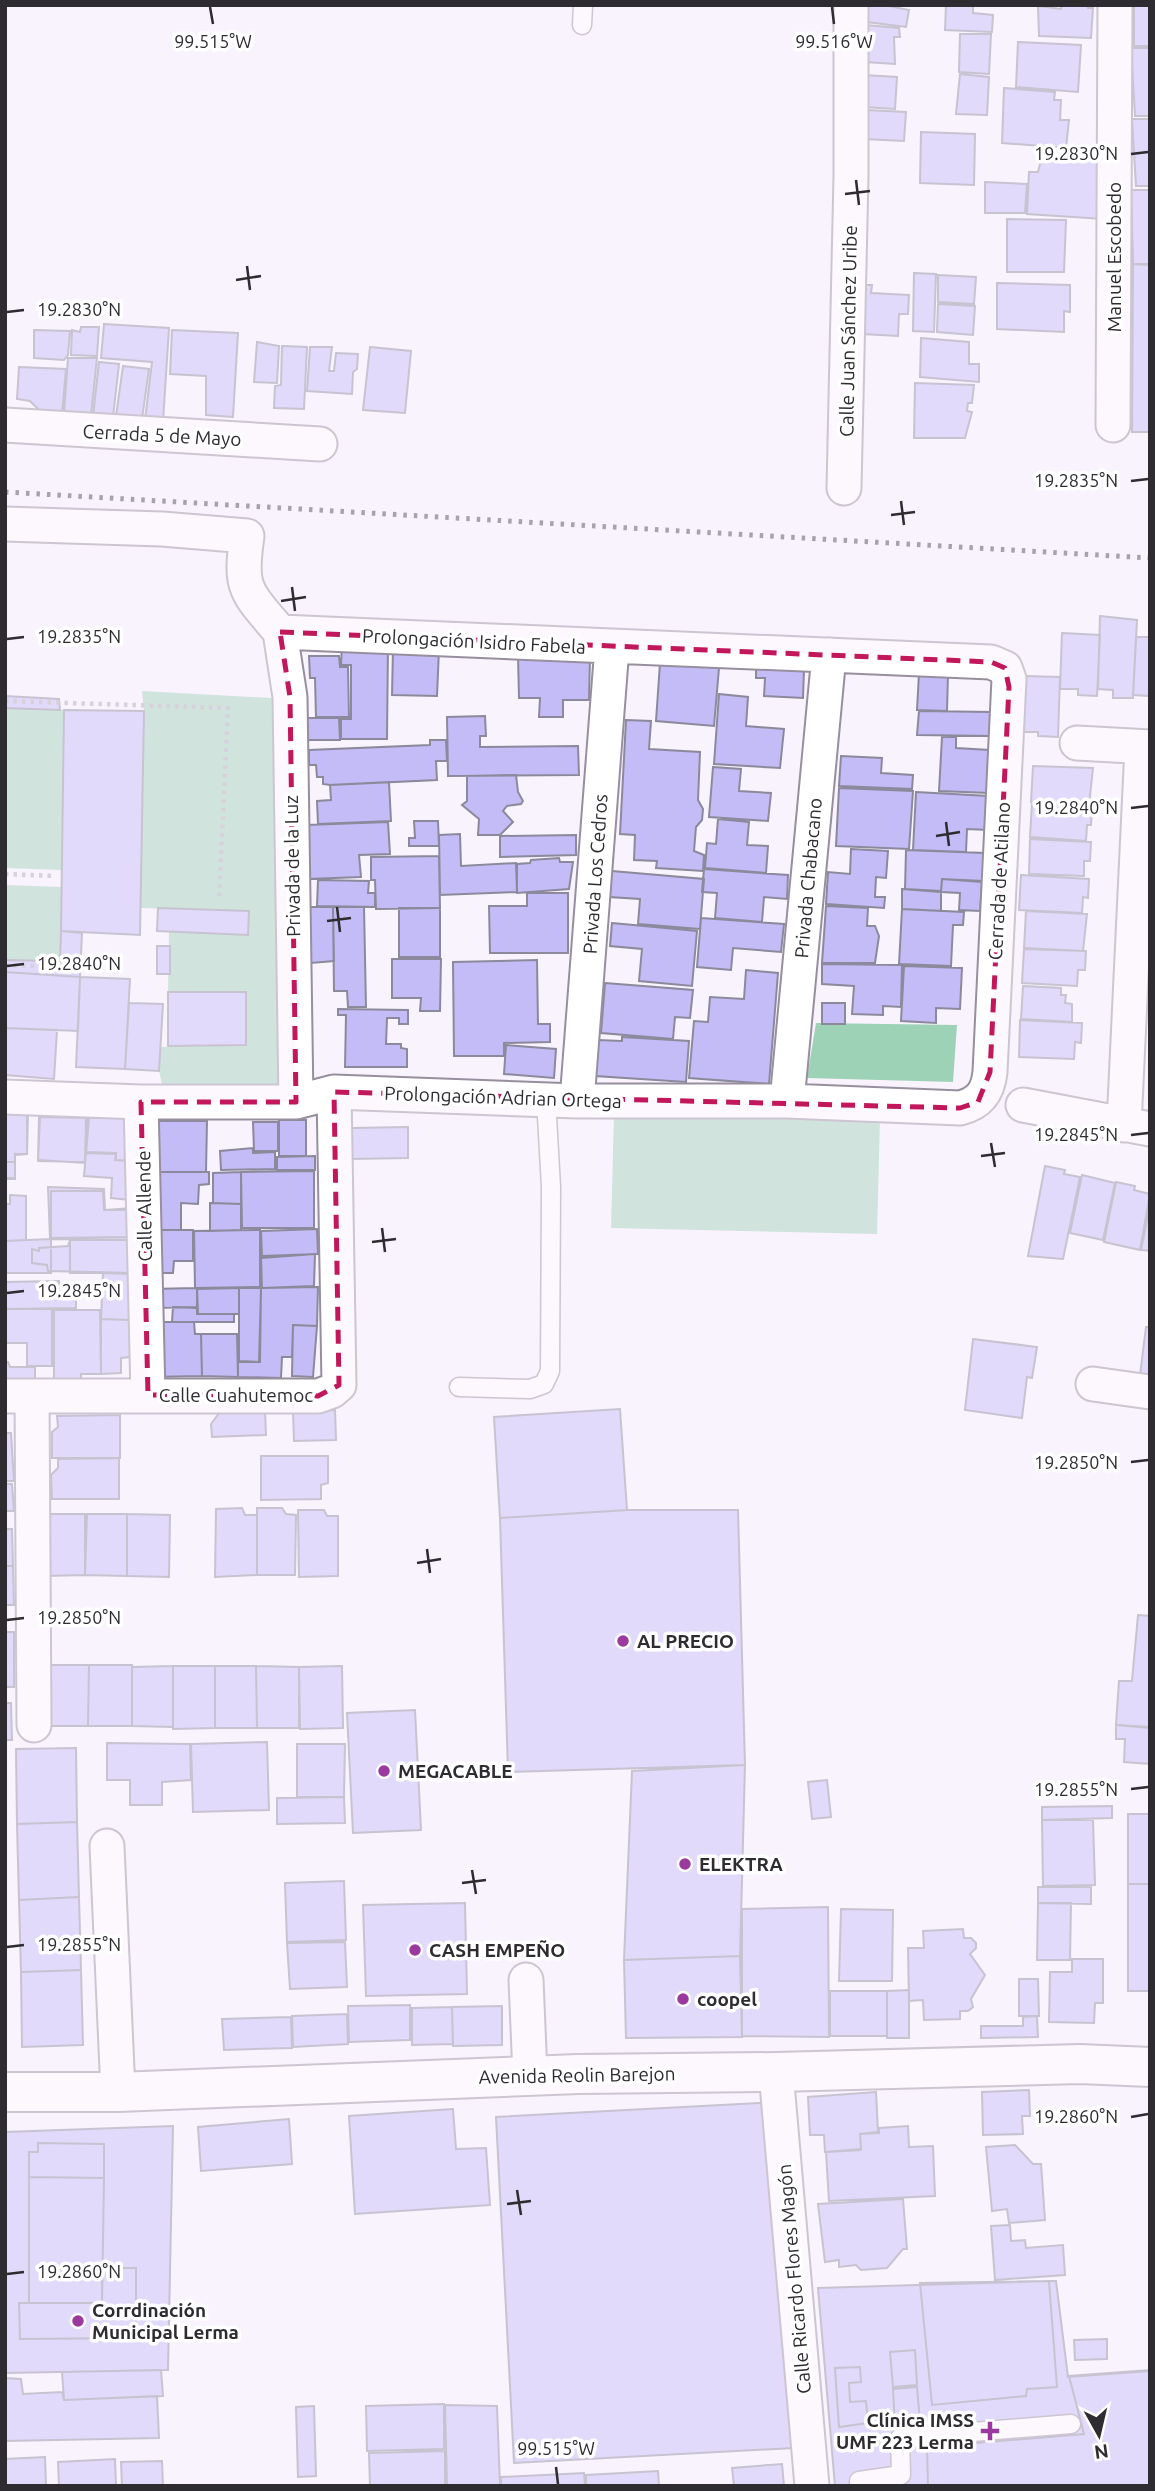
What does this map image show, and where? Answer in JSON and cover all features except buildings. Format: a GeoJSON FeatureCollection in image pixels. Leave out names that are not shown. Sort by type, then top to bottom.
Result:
{"type":"FeatureCollection","features":[{"type":"Feature","properties":{"kind":"main road","name":"Avenida Reolin Barejon"},"geometry":{"type":"LineString","coordinates":[[5,2092],[118,2092],[530,2076],[1080,2064],[1150,2067]]}},
{"type":"Feature","properties":{"kind":"street","name":"Calle Juan Sánchez Uribe"},"geometry":{"type":"LineString","coordinates":[[844,488],[851,176],[851,5]]}},
{"type":"Feature","properties":{"kind":"street","name":"Manuel Escobedo"},"geometry":{"type":"LineString","coordinates":[[1113,425],[1115,5]]}},
{"type":"Feature","properties":{"kind":"street","name":"Cerrada 5 de Mayo"},"geometry":{"type":"LineString","coordinates":[[5,425],[320,444]]}},
{"type":"Feature","properties":{"kind":"street"},"geometry":{"type":"LineString","coordinates":[[5,524],[162,529],[247,536],[242,567],[246,591],[279,632]]}},
{"type":"Feature","properties":{"kind":"street","name":"Prolongación Isidro Fabela"},"geometry":{"type":"LineString","coordinates":[[279,632],[991,662],[1004,668],[1009,680]]}},
{"type":"Feature","properties":{"kind":"street","name":"Privada de la Luz"},"geometry":{"type":"LineString","coordinates":[[279,632],[290,697],[296,1102]]}},
{"type":"Feature","properties":{"kind":"street","name":"Privada Los Cedros"},"geometry":{"type":"LineString","coordinates":[[562,1100],[612,647]]}},
{"type":"Feature","properties":{"kind":"street","name":"Privada Chabacano"},"geometry":{"type":"LineString","coordinates":[[786,1101],[829,655]]}},
{"type":"Feature","properties":{"kind":"street","name":"Cerrada de Atilano"},"geometry":{"type":"LineString","coordinates":[[989,1082],[1009,680]]}},
{"type":"Feature","properties":{"kind":"street"},"geometry":{"type":"LineString","coordinates":[[1023,1105],[1137,1127],[1146,747],[1077,743]]}},
{"type":"Feature","properties":{"kind":"street","name":"Prolongación Adrian Ortega"},"geometry":{"type":"LineString","coordinates":[[5,1097],[141,1102],[296,1102],[334,1092],[562,1100],[786,1101],[960,1108],[978,1102],[989,1082]]}},
{"type":"Feature","properties":{"kind":"street","name":"Calle Cuahutemoc"},"geometry":{"type":"LineString","coordinates":[[19,1396],[318,1396],[339,1385],[334,1092]]}},
{"type":"Feature","properties":{"kind":"street","name":"Calle Allende"},"geometry":{"type":"LineString","coordinates":[[141,1102],[148,1395]]}},
{"type":"Feature","properties":{"kind":"street"},"geometry":{"type":"LineString","coordinates":[[1093,1384],[1150,1392]]}},
{"type":"Feature","properties":{"kind":"street"},"geometry":{"type":"LineString","coordinates":[[19,1396],[34,1724]]}},
{"type":"Feature","properties":{"kind":"street"},"geometry":{"type":"LineString","coordinates":[[107,1846],[118,2092]]}},
{"type":"Feature","properties":{"kind":"street"},"geometry":{"type":"LineString","coordinates":[[526,1980],[530,2076]]}},
{"type":"Feature","properties":{"kind":"street","name":"Calle Ricardo Flores Magón"},"geometry":{"type":"LineString","coordinates":[[776,2072],[812,2486]]}},
{"type":"Feature","properties":{"kind":"lane"},"geometry":{"type":"LineString","coordinates":[[582,25],[583,5]]}},
{"type":"Feature","properties":{"kind":"lane"},"geometry":{"type":"LineString","coordinates":[[459,1387],[530,1389],[544,1384],[550,1371],[551,1187],[562,1100]]}},
{"type":"Feature","properties":{"kind":"lane"},"geometry":{"type":"LineString","coordinates":[[859,2486],[859,2481],[901,2474],[900,2438],[1071,2424]]}},
{"type":"Feature","properties":{"kind":"path"},"geometry":{"type":"LineString","coordinates":[[5,701],[228,708],[219,901]]}},
{"type":"Feature","properties":{"kind":"path"},"geometry":{"type":"LineString","coordinates":[[5,874],[55,876]]}},
{"type":"Feature","properties":{"kind":"path"},"geometry":{"type":"LineString","coordinates":[[5,965],[73,967]]}},
{"type":"Feature","properties":{"kind":"highlighted area"},"geometry":{"type":"Polygon","coordinates":[[[280,632],[991,662],[1005,668],[1009,687],[990,1072],[978,1102],[960,1108],[334,1092],[339,1385],[318,1396],[148,1395],[141,1102],[296,1102],[290,697],[280,632]]]}},
{"type":"Feature","properties":{"kind":"green space"},"geometry":{"type":"Polygon","coordinates":[[[142,691],[272,698],[280,1087],[162,1084],[159,1071],[161,1047],[246,1044],[245,992],[168,992],[169,932],[248,935],[249,911],[140,908],[144,711],[142,691]]]}},
{"type":"Feature","properties":{"kind":"green space"},"geometry":{"type":"Polygon","coordinates":[[[5,708],[64,710],[61,870],[5,868],[5,708]]]}},
{"type":"Feature","properties":{"kind":"green space"},"geometry":{"type":"Polygon","coordinates":[[[5,885],[62,887],[60,961],[5,960],[5,885]]]}},
{"type":"Feature","properties":{"kind":"green space"},"geometry":{"type":"Polygon","coordinates":[[[816,1023],[957,1025],[953,1082],[807,1078],[816,1023]]]}},
{"type":"Feature","properties":{"kind":"green space"},"geometry":{"type":"Polygon","coordinates":[[[614,1113],[880,1119],[877,1234],[611,1228],[614,1113]]]}},
{"type":"Feature","properties":{"kind":"railway"},"geometry":{"type":"LineString","coordinates":[[5,492],[1150,558]]}},
{"type":"Feature","properties":{"kind":"place","name":"AL PRECIO"},"geometry":{"type":"Point","coordinates":[623,1641]}},
{"type":"Feature","properties":{"kind":"place","name":"MEGACABLE"},"geometry":{"type":"Point","coordinates":[384,1771]}},
{"type":"Feature","properties":{"kind":"place","name":"ELEKTRA"},"geometry":{"type":"Point","coordinates":[685,1864]}},
{"type":"Feature","properties":{"kind":"place","name":"CASH EMPEÑO"},"geometry":{"type":"Point","coordinates":[415,1950]}},
{"type":"Feature","properties":{"kind":"place","name":"coopel"},"geometry":{"type":"Point","coordinates":[683,1999]}},
{"type":"Feature","properties":{"kind":"place","name":"Corrdinación Municipal Lerma"},"geometry":{"type":"Point","coordinates":[78,2321]}},
{"type":"Feature","properties":{"kind":"place","name":"Clínica IMSS UMF 223 Lerma"},"geometry":{"type":"Point","coordinates":[990,2431]}}]}
